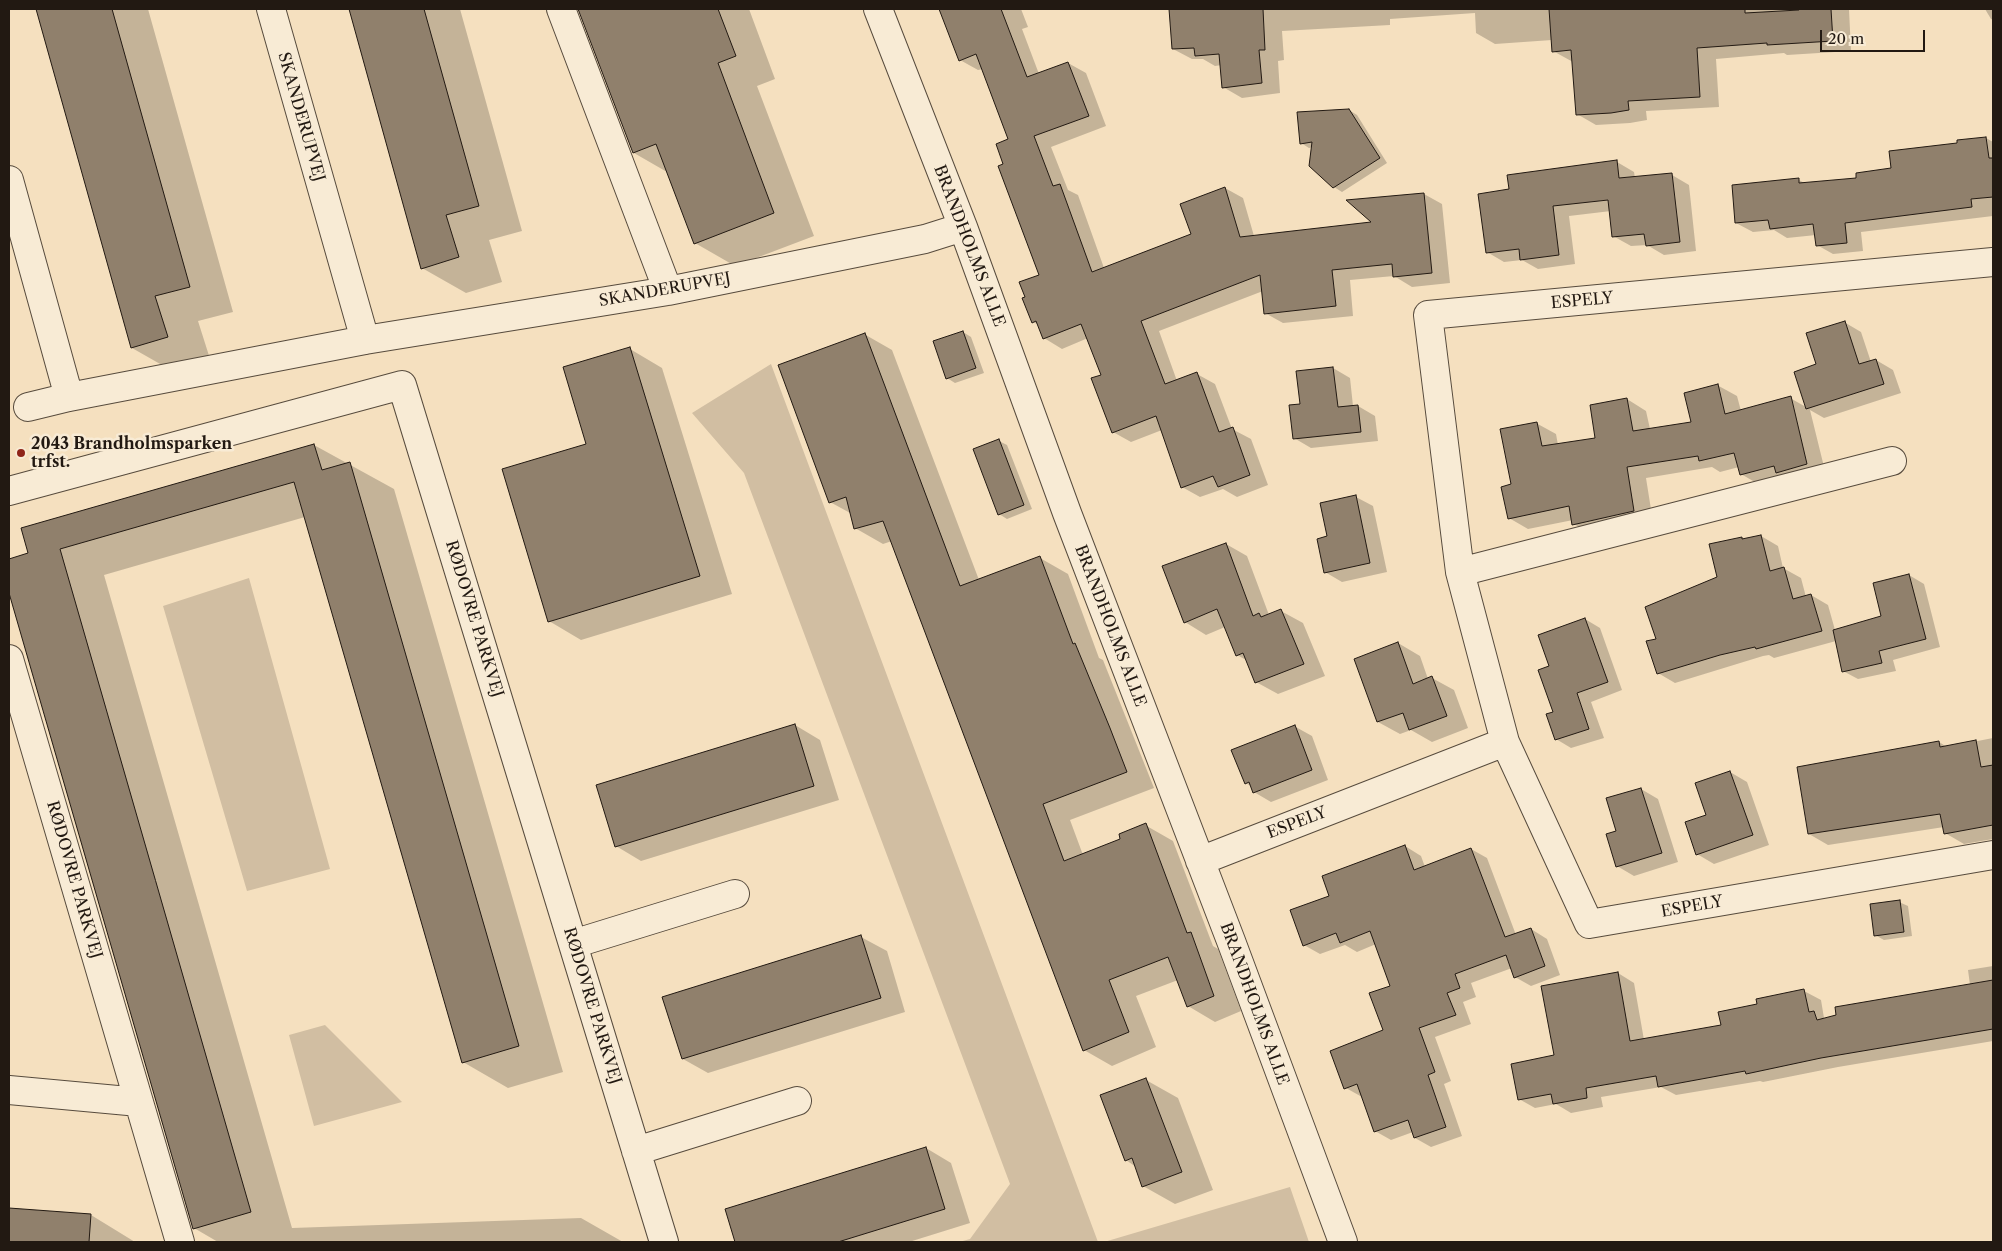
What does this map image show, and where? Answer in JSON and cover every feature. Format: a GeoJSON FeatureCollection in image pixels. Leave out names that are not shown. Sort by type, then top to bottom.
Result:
{"type":"FeatureCollection","features":[{"type":"Feature","properties":{"kind":"street","name":"SKANDERUPVEJ"},"geometry":{"type":"LineString","coordinates":[[271,9],[365,340]]}},
{"type":"Feature","properties":{"kind":"street"},"geometry":{"type":"LineString","coordinates":[[561,9],[668,290]]}},
{"type":"Feature","properties":{"kind":"street","name":"BRANDHOLMS ALLE"},"geometry":{"type":"LineString","coordinates":[[878,9],[963,227],[1064,504],[1343,1242]]}},
{"type":"Feature","properties":{"kind":"street"},"geometry":{"type":"LineString","coordinates":[[9,180],[69,397]]}},
{"type":"Feature","properties":{"kind":"street","name":"SKANDERUPVEJ"},"geometry":{"type":"LineString","coordinates":[[28,407],[69,397],[365,340],[668,290],[925,238],[963,227]]}},
{"type":"Feature","properties":{"kind":"street","name":"ESPELY"},"geometry":{"type":"LineString","coordinates":[[1993,262],[1428,316],[1460,572],[1505,742],[1588,924],[1993,855]]}},
{"type":"Feature","properties":{"kind":"street","name":"RØDOVRE PARKVEJ"},"geometry":{"type":"LineString","coordinates":[[9,491],[402,385],[664,1242]]}},
{"type":"Feature","properties":{"kind":"street"},"geometry":{"type":"LineString","coordinates":[[1460,572],[1892,461]]}},
{"type":"Feature","properties":{"kind":"street","name":"RØDOVRE PARKVEJ"},"geometry":{"type":"LineString","coordinates":[[9,659],[180,1242]]}},
{"type":"Feature","properties":{"kind":"street","name":"ESPELY"},"geometry":{"type":"LineString","coordinates":[[1200,861],[1505,742]]}},
{"type":"Feature","properties":{"kind":"street"},"geometry":{"type":"LineString","coordinates":[[573,944],[735,894]]}},
{"type":"Feature","properties":{"kind":"street"},"geometry":{"type":"LineString","coordinates":[[9,1090],[139,1102]]}},
{"type":"Feature","properties":{"kind":"street"},"geometry":{"type":"LineString","coordinates":[[636,1150],[797,1102]]}},
{"type":"Feature","properties":{"kind":"shaded area"},"geometry":{"type":"Polygon","coordinates":[[[771,364],[1098,1242],[959,1242],[970,1239],[1010,1184],[744,473],[692,413],[771,364]]]}},
{"type":"Feature","properties":{"kind":"shaded area"},"geometry":{"type":"Polygon","coordinates":[[[249,578],[330,869],[247,891],[163,606],[249,578]]]}},
{"type":"Feature","properties":{"kind":"shaded area"},"geometry":{"type":"Polygon","coordinates":[[[325,1025],[402,1102],[314,1126],[289,1035],[325,1025]]]}},
{"type":"Feature","properties":{"kind":"shaded area"},"geometry":{"type":"Polygon","coordinates":[[[1290,1187],[1309,1242],[1104,1242],[1290,1187]]]}},
{"type":"Feature","properties":{"kind":"building"},"geometry":{"type":"Polygon","coordinates":[[[36,9],[112,9],[190,287],[155,296],[168,337],[131,348],[36,9]]]}},
{"type":"Feature","properties":{"kind":"building"},"geometry":{"type":"Polygon","coordinates":[[[349,9],[424,9],[479,206],[446,215],[459,257],[421,269],[349,9]]]}},
{"type":"Feature","properties":{"kind":"building"},"geometry":{"type":"Polygon","coordinates":[[[578,9],[718,9],[736,56],[718,63],[774,213],[694,244],[656,144],[633,153],[578,9]]]}},
{"type":"Feature","properties":{"kind":"building"},"geometry":{"type":"Polygon","coordinates":[[[939,9],[1001,9],[1027,77],[1068,62],[1089,116],[1034,136],[1053,186],[1060,184],[1092,272],[1191,234],[1180,204],[1225,187],[1240,237],[1371,222],[1346,200],[1424,193],[1432,273],[1393,277],[1392,264],[1332,270],[1336,306],[1264,314],[1260,275],[1141,321],[1165,384],[1197,372],[1219,432],[1233,427],[1250,475],[1218,487],[1213,476],[1181,488],[1156,416],[1112,433],[1091,378],[1101,375],[1081,324],[1043,339],[1036,321],[1032,323],[1022,298],[1025,297],[1019,282],[1039,275],[998,166],[1003,164],[996,144],[1008,139],[976,54],[959,61],[939,9]]]}},
{"type":"Feature","properties":{"kind":"building"},"geometry":{"type":"Polygon","coordinates":[[[1169,9],[1263,9],[1265,50],[1259,50],[1262,83],[1222,88],[1219,54],[1195,56],[1194,48],[1172,49],[1169,9]]]}},
{"type":"Feature","properties":{"kind":"building"},"geometry":{"type":"Polygon","coordinates":[[[1549,9],[1745,9],[1745,13],[1831,9],[1833,41],[1697,48],[1700,97],[1628,101],[1629,110],[1576,115],[1571,50],[1552,52],[1549,9]]]}},
{"type":"Feature","properties":{"kind":"building"},"geometry":{"type":"Polygon","coordinates":[[[1349,109],[1380,158],[1333,188],[1309,166],[1312,142],[1300,144],[1297,112],[1349,109]]]}},
{"type":"Feature","properties":{"kind":"building"},"geometry":{"type":"Polygon","coordinates":[[[1986,137],[1989,158],[1993,158],[1993,197],[1971,199],[1972,207],[1845,223],[1847,243],[1816,246],[1813,224],[1770,229],[1768,220],[1735,223],[1732,185],[1799,178],[1799,183],[1856,178],[1856,173],[1891,168],[1889,151],[1957,143],[1957,140],[1986,137]]]}},
{"type":"Feature","properties":{"kind":"building"},"geometry":{"type":"Polygon","coordinates":[[[1617,160],[1619,178],[1672,173],[1680,242],[1646,246],[1644,234],[1612,237],[1608,200],[1553,206],[1559,255],[1520,260],[1519,249],[1486,253],[1478,194],[1509,189],[1507,175],[1617,160]]]}},
{"type":"Feature","properties":{"kind":"building"},"geometry":{"type":"Polygon","coordinates":[[[1845,321],[1859,364],[1876,359],[1884,384],[1806,409],[1794,372],[1816,364],[1806,333],[1845,321]]]}},
{"type":"Feature","properties":{"kind":"building"},"geometry":{"type":"Polygon","coordinates":[[[963,331],[976,368],[946,379],[933,341],[963,331]]]}},
{"type":"Feature","properties":{"kind":"building"},"geometry":{"type":"Polygon","coordinates":[[[865,333],[960,586],[1040,556],[1073,644],[1075,643],[1127,772],[1043,804],[1064,861],[1120,839],[1119,834],[1146,823],[1187,933],[1191,932],[1214,996],[1187,1007],[1168,957],[1109,980],[1129,1032],[1083,1051],[883,521],[854,529],[846,497],[829,503],[778,365],[865,333]]]}},
{"type":"Feature","properties":{"kind":"building"},"geometry":{"type":"Polygon","coordinates":[[[630,347],[700,576],[548,622],[502,469],[586,444],[563,367],[630,347]]]}},
{"type":"Feature","properties":{"kind":"building"},"geometry":{"type":"Polygon","coordinates":[[[1333,367],[1338,407],[1358,405],[1361,432],[1293,439],[1289,405],[1300,404],[1296,371],[1333,367]]]}},
{"type":"Feature","properties":{"kind":"building"},"geometry":{"type":"Polygon","coordinates":[[[1718,384],[1725,414],[1791,396],[1807,464],[1776,473],[1774,466],[1740,475],[1734,453],[1699,461],[1698,456],[1627,467],[1634,511],[1572,525],[1569,506],[1508,519],[1501,487],[1511,484],[1500,429],[1537,422],[1542,446],[1595,438],[1590,405],[1627,398],[1633,431],[1691,422],[1684,393],[1718,384]]]}},
{"type":"Feature","properties":{"kind":"building"},"geometry":{"type":"Polygon","coordinates":[[[999,439],[1024,505],[998,515],[973,449],[999,439]]]}},
{"type":"Feature","properties":{"kind":"building"},"geometry":{"type":"Polygon","coordinates":[[[314,444],[322,470],[350,462],[519,1046],[462,1063],[294,482],[60,549],[251,1212],[193,1229],[9,593],[9,559],[28,553],[21,528],[314,444]]]}},
{"type":"Feature","properties":{"kind":"building"},"geometry":{"type":"Polygon","coordinates":[[[1356,495],[1370,563],[1324,573],[1317,539],[1327,536],[1320,503],[1356,495]]]}},
{"type":"Feature","properties":{"kind":"building"},"geometry":{"type":"Polygon","coordinates":[[[1761,535],[1770,571],[1784,567],[1793,599],[1811,594],[1822,631],[1756,649],[1755,647],[1720,655],[1657,674],[1646,641],[1656,639],[1645,607],[1717,577],[1709,544],[1761,535]]]}},
{"type":"Feature","properties":{"kind":"building"},"geometry":{"type":"Polygon","coordinates":[[[1226,543],[1253,616],[1259,613],[1261,617],[1281,609],[1304,664],[1255,683],[1243,653],[1236,656],[1217,609],[1184,623],[1162,566],[1226,543]]]}},
{"type":"Feature","properties":{"kind":"building"},"geometry":{"type":"Polygon","coordinates":[[[1909,574],[1926,639],[1879,651],[1882,663],[1842,672],[1833,630],[1881,616],[1873,583],[1909,574]]]}},
{"type":"Feature","properties":{"kind":"building"},"geometry":{"type":"Polygon","coordinates":[[[1585,618],[1608,682],[1577,693],[1589,729],[1555,740],[1546,714],[1553,712],[1538,670],[1549,666],[1538,635],[1585,618]]]}},
{"type":"Feature","properties":{"kind":"building"},"geometry":{"type":"Polygon","coordinates":[[[1398,642],[1413,684],[1432,676],[1447,716],[1409,730],[1403,713],[1377,722],[1354,659],[1398,642]]]}},
{"type":"Feature","properties":{"kind":"building"},"geometry":{"type":"Polygon","coordinates":[[[795,724],[814,786],[615,847],[596,785],[795,724]]]}},
{"type":"Feature","properties":{"kind":"building"},"geometry":{"type":"Polygon","coordinates":[[[1295,725],[1312,770],[1253,793],[1249,782],[1245,784],[1231,750],[1295,725]]]}},
{"type":"Feature","properties":{"kind":"building"},"geometry":{"type":"Polygon","coordinates":[[[1976,740],[1981,767],[1993,765],[1993,825],[1944,834],[1940,814],[1808,834],[1797,767],[1939,741],[1940,747],[1976,740]]]}},
{"type":"Feature","properties":{"kind":"building"},"geometry":{"type":"Polygon","coordinates":[[[1730,771],[1753,835],[1696,855],[1685,822],[1706,815],[1695,783],[1730,771]]]}},
{"type":"Feature","properties":{"kind":"building"},"geometry":{"type":"Polygon","coordinates":[[[1641,788],[1662,853],[1616,867],[1606,834],[1616,831],[1606,798],[1641,788]]]}},
{"type":"Feature","properties":{"kind":"building"},"geometry":{"type":"Polygon","coordinates":[[[1405,845],[1414,870],[1471,848],[1505,937],[1531,928],[1545,966],[1514,978],[1506,955],[1455,974],[1460,988],[1447,993],[1456,1015],[1419,1028],[1435,1072],[1428,1075],[1446,1127],[1414,1138],[1408,1120],[1374,1132],[1357,1084],[1344,1089],[1330,1051],[1383,1030],[1369,993],[1390,986],[1370,931],[1340,943],[1336,933],[1303,946],[1290,910],[1329,896],[1322,876],[1405,845]]]}},
{"type":"Feature","properties":{"kind":"building"},"geometry":{"type":"Polygon","coordinates":[[[1900,900],[1904,932],[1874,936],[1870,904],[1900,900]]]}},
{"type":"Feature","properties":{"kind":"building"},"geometry":{"type":"Polygon","coordinates":[[[861,935],[881,998],[682,1059],[662,997],[861,935]]]}},
{"type":"Feature","properties":{"kind":"building"},"geometry":{"type":"Polygon","coordinates":[[[1618,972],[1630,1041],[1721,1025],[1718,1012],[1757,1004],[1756,999],[1804,989],[1809,1012],[1814,1011],[1817,1020],[1836,1015],[1835,1007],[1993,980],[1993,1029],[1821,1058],[1746,1074],[1745,1071],[1658,1087],[1656,1076],[1586,1088],[1587,1098],[1553,1104],[1551,1094],[1518,1100],[1511,1064],[1554,1055],[1541,986],[1618,972]]]}},
{"type":"Feature","properties":{"kind":"building"},"geometry":{"type":"Polygon","coordinates":[[[1146,1078],[1182,1172],[1142,1187],[1132,1158],[1125,1161],[1100,1095],[1146,1078]]]}},
{"type":"Feature","properties":{"kind":"building"},"geometry":{"type":"Polygon","coordinates":[[[926,1147],[945,1209],[838,1242],[735,1242],[725,1209],[926,1147]]]}},
{"type":"Feature","properties":{"kind":"building"},"geometry":{"type":"Polygon","coordinates":[[[9,1208],[91,1214],[89,1242],[9,1242],[9,1208]]]}},
{"type":"Feature","properties":{"kind":"place","name":"2043 Brandholmsparken trfst."},"geometry":{"type":"Point","coordinates":[21,453]}}]}
